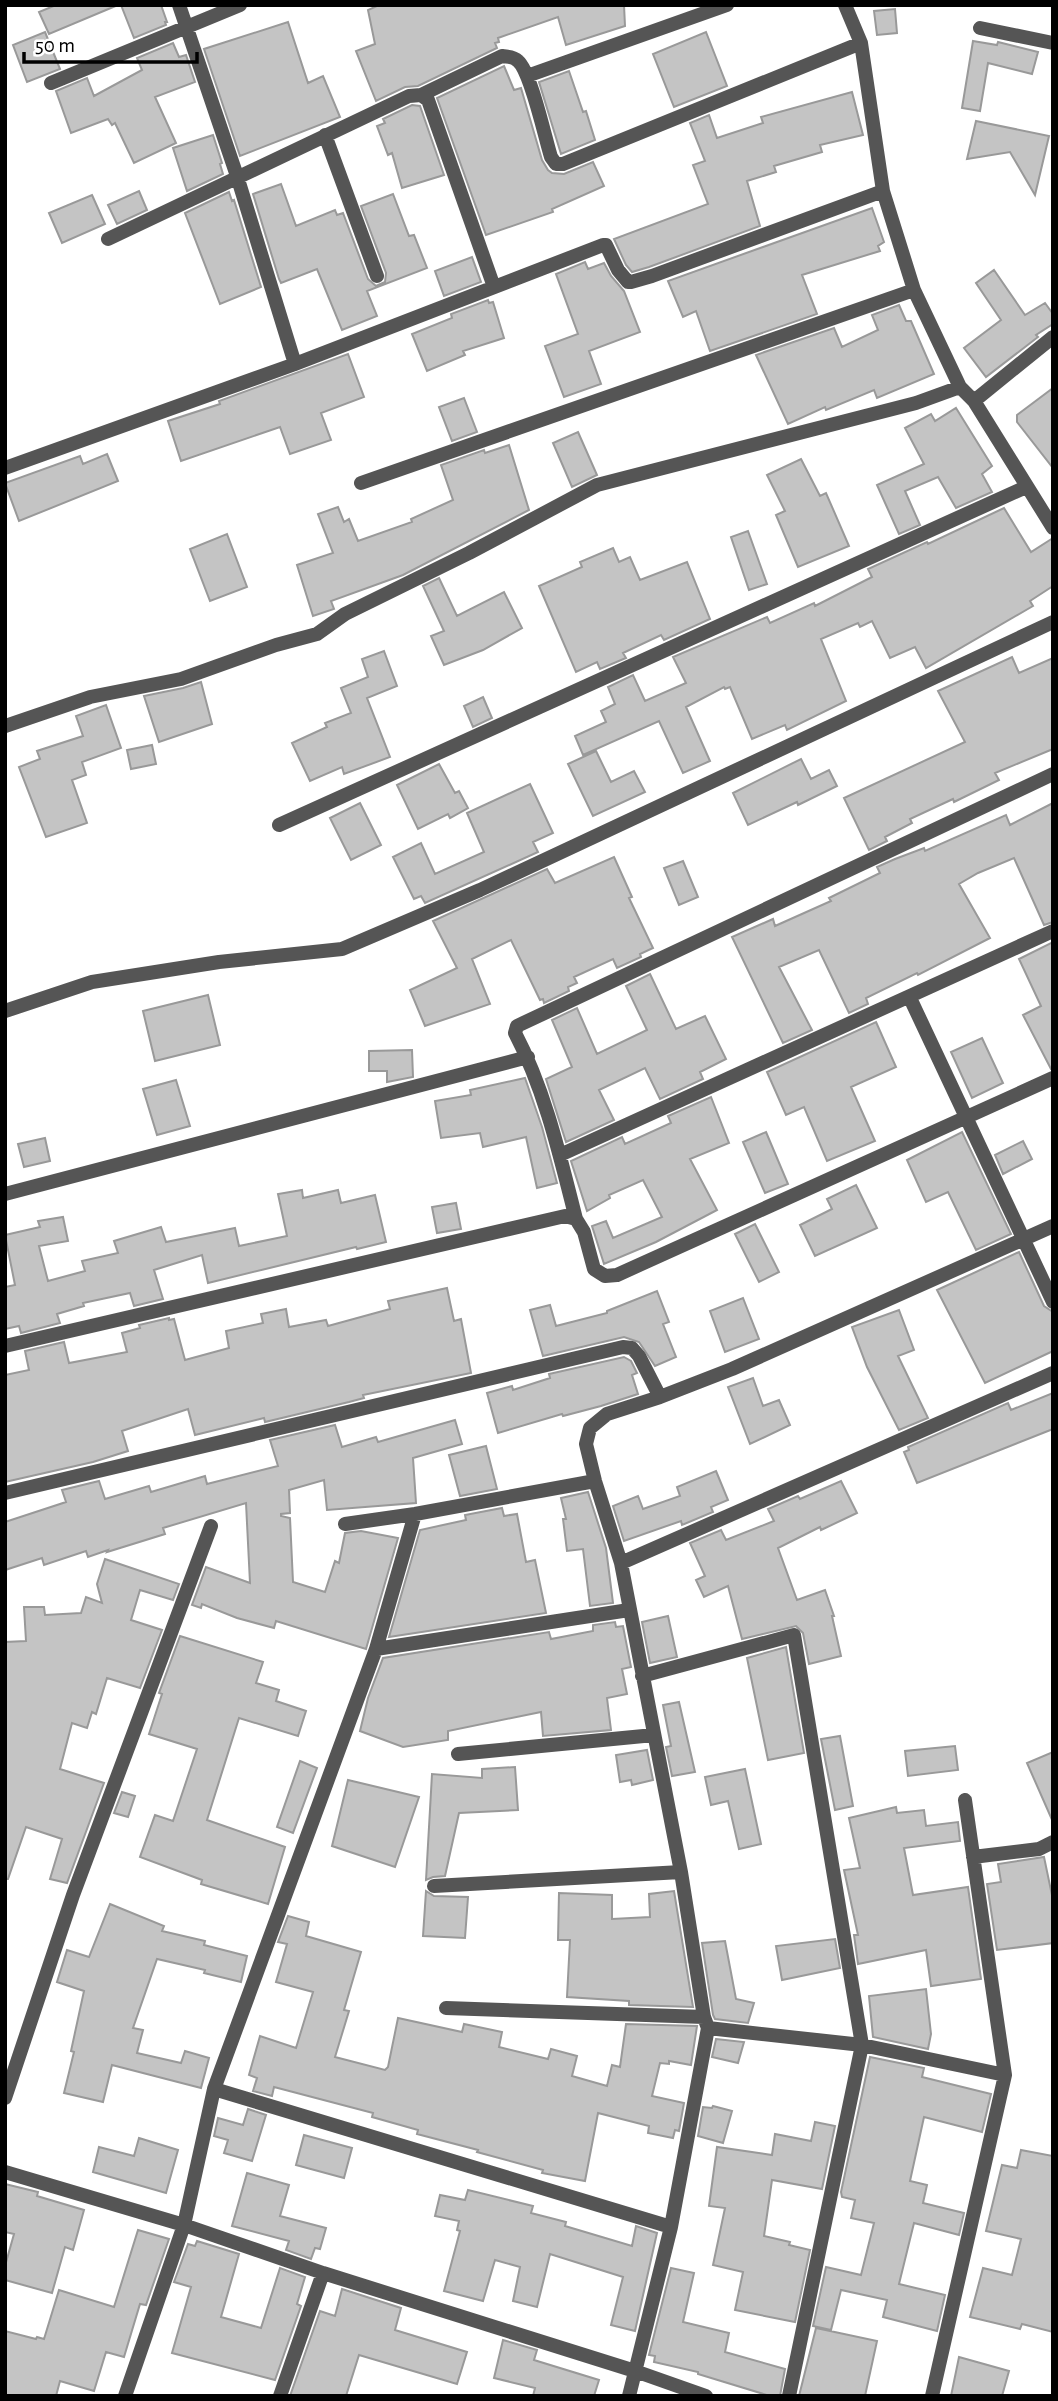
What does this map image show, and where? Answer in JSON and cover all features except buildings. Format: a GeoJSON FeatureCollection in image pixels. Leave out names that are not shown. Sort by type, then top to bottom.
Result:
{"type":"FeatureCollection","features":[{"type":"Feature","properties":{"kind":"street"},"geometry":{"type":"LineString","coordinates":[[179,5],[237,176],[295,364]]}},
{"type":"Feature","properties":{"kind":"street"},"geometry":{"type":"LineString","coordinates":[[51,83],[240,5]]}},
{"type":"Feature","properties":{"kind":"street"},"geometry":{"type":"LineString","coordinates":[[527,76],[727,5]]}},
{"type":"Feature","properties":{"kind":"street"},"geometry":{"type":"LineString","coordinates":[[845,5],[861,43],[883,191],[914,289],[960,387],[974,401],[1053,528]]}},
{"type":"Feature","properties":{"kind":"street"},"geometry":{"type":"LineString","coordinates":[[980,28],[1053,43]]}},
{"type":"Feature","properties":{"kind":"street"},"geometry":{"type":"LineString","coordinates":[[108,239],[325,135],[410,96],[421,95],[502,56],[513,57],[520,63],[527,76],[551,158],[556,164],[563,164],[861,43]]}},
{"type":"Feature","properties":{"kind":"street"},"geometry":{"type":"LineString","coordinates":[[421,95],[428,100],[494,287]]}},
{"type":"Feature","properties":{"kind":"street"},"geometry":{"type":"LineString","coordinates":[[325,135],[377,276]]}},
{"type":"Feature","properties":{"kind":"street"},"geometry":{"type":"LineString","coordinates":[[5,468],[295,364],[605,245],[618,270],[631,282],[883,191]]}},
{"type":"Feature","properties":{"kind":"street"},"geometry":{"type":"LineString","coordinates":[[362,483],[914,289]]}},
{"type":"Feature","properties":{"kind":"street"},"geometry":{"type":"LineString","coordinates":[[974,401],[1053,337]]}},
{"type":"Feature","properties":{"kind":"street"},"geometry":{"type":"LineString","coordinates":[[5,726],[90,697],[181,678],[276,645],[317,634],[345,614],[469,553],[597,485],[915,403],[960,387]]}},
{"type":"Feature","properties":{"kind":"street"},"geometry":{"type":"LineString","coordinates":[[279,825],[1026,487]]}},
{"type":"Feature","properties":{"kind":"street"},"geometry":{"type":"LineString","coordinates":[[5,1011],[92,982],[219,962],[342,949],[493,884],[1053,622]]}},
{"type":"Feature","properties":{"kind":"street"},"geometry":{"type":"LineString","coordinates":[[1053,774],[517,1026],[515,1033],[527,1057],[560,1155],[576,1219],[584,1232],[594,1269],[605,1276],[617,1275],[1053,1078]]}},
{"type":"Feature","properties":{"kind":"street"},"geometry":{"type":"LineString","coordinates":[[560,1155],[1053,931]]}},
{"type":"Feature","properties":{"kind":"street"},"geometry":{"type":"LineString","coordinates":[[910,998],[1053,1302]]}},
{"type":"Feature","properties":{"kind":"street"},"geometry":{"type":"LineString","coordinates":[[5,1194],[527,1057]]}},
{"type":"Feature","properties":{"kind":"street"},"geometry":{"type":"LineString","coordinates":[[5,1346],[565,1216],[576,1219]]}},
{"type":"Feature","properties":{"kind":"street"},"geometry":{"type":"LineString","coordinates":[[629,2396],[671,2227],[706,2022],[681,1872],[621,1563],[586,1444],[590,1428],[607,1414],[732,1369],[1053,1226]]}},
{"type":"Feature","properties":{"kind":"street"},"geometry":{"type":"LineString","coordinates":[[5,1493],[623,1347],[632,1348],[639,1356],[660,1397]]}},
{"type":"Feature","properties":{"kind":"street"},"geometry":{"type":"LineString","coordinates":[[621,1563],[1053,1373]]}},
{"type":"Feature","properties":{"kind":"street"},"geometry":{"type":"LineString","coordinates":[[345,1524],[595,1481]]}},
{"type":"Feature","properties":{"kind":"street"},"geometry":{"type":"LineString","coordinates":[[125,2396],[184,2225],[214,2089],[376,1649],[415,1514]]}},
{"type":"Feature","properties":{"kind":"street"},"geometry":{"type":"LineString","coordinates":[[5,2098],[73,1895],[211,1526]]}},
{"type":"Feature","properties":{"kind":"street"},"geometry":{"type":"LineString","coordinates":[[376,1649],[629,1611]]}},
{"type":"Feature","properties":{"kind":"street"},"geometry":{"type":"LineString","coordinates":[[642,1675],[794,1636],[862,2045],[789,2396]]}},
{"type":"Feature","properties":{"kind":"street"},"geometry":{"type":"LineString","coordinates":[[458,1754],[654,1735]]}},
{"type":"Feature","properties":{"kind":"street"},"geometry":{"type":"LineString","coordinates":[[932,2396],[1004,2075],[965,1800]]}},
{"type":"Feature","properties":{"kind":"street"},"geometry":{"type":"LineString","coordinates":[[973,1857],[1039,1849],[1053,1842]]}},
{"type":"Feature","properties":{"kind":"street"},"geometry":{"type":"LineString","coordinates":[[434,1886],[681,1872]]}},
{"type":"Feature","properties":{"kind":"street"},"geometry":{"type":"LineString","coordinates":[[446,2008],[706,2022],[862,2045],[1004,2075]]}},
{"type":"Feature","properties":{"kind":"street"},"geometry":{"type":"LineString","coordinates":[[214,2089],[671,2227]]}},
{"type":"Feature","properties":{"kind":"street"},"geometry":{"type":"LineString","coordinates":[[5,2172],[184,2225],[323,2273],[706,2396]]}},
{"type":"Feature","properties":{"kind":"street"},"geometry":{"type":"LineString","coordinates":[[280,2396],[323,2273]]}}]}
